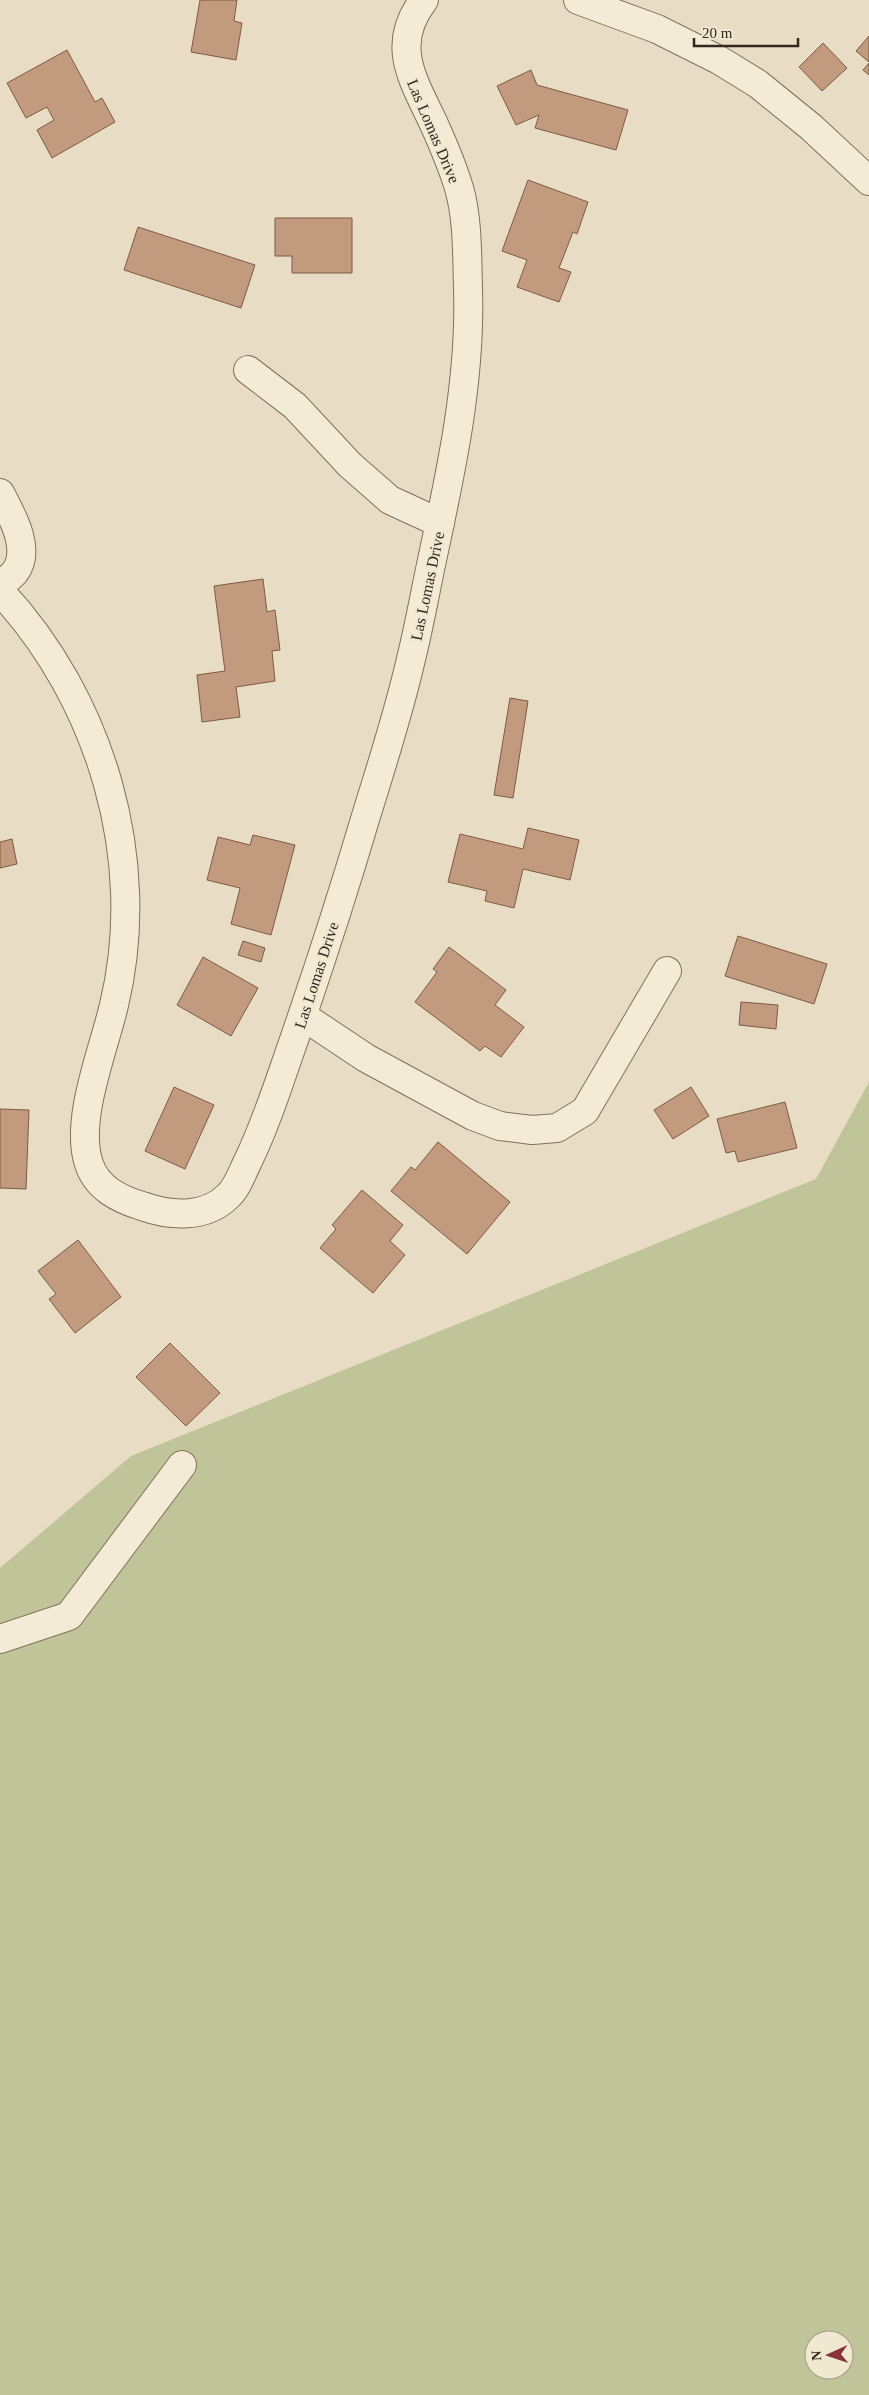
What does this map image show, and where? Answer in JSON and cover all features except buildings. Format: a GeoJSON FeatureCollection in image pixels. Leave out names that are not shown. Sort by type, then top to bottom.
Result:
{"type":"FeatureCollection","features":[{"type":"Feature","properties":{"kind":"street","name":"Las Lomas Drive"},"geometry":{"type":"LineString","coordinates":[[0,591],[24,616],[46,649],[74,698],[103,770],[123,852],[126,926],[121,977],[93,1085],[85,1134],[86,1150],[94,1177],[106,1190],[141,1206],[176,1214],[193,1213],[210,1208],[231,1195],[260,1136],[303,1016],[352,862],[411,662],[456,436],[466,362],[468,295],[466,239],[461,194],[449,158],[409,72],[406,53],[407,32],[414,13],[424,0]]}},
{"type":"Feature","properties":{"kind":"street"},"geometry":{"type":"LineString","coordinates":[[578,0],[657,30],[719,60],[758,84],[812,127],[869,180]]}},
{"type":"Feature","properties":{"kind":"street"},"geometry":{"type":"LineString","coordinates":[[248,370],[295,406],[350,465],[390,500],[440,523]]}},
{"type":"Feature","properties":{"kind":"street"},"geometry":{"type":"LineString","coordinates":[[0,493],[11,514],[20,539],[20,556],[15,571],[0,586]]}},
{"type":"Feature","properties":{"kind":"street"},"geometry":{"type":"LineString","coordinates":[[303,1016],[366,1058],[473,1116],[500,1126],[532,1130],[556,1128],[585,1111],[667,971]]}},
{"type":"Feature","properties":{"kind":"street"},"geometry":{"type":"LineString","coordinates":[[0,1639],[69,1616],[182,1466]]}},
{"type":"Feature","properties":{"kind":"green space"},"geometry":{"type":"Polygon","coordinates":[[[869,1082],[869,2395],[0,2395],[0,1568],[131,1456],[816,1179],[869,1082]]]}}]}
